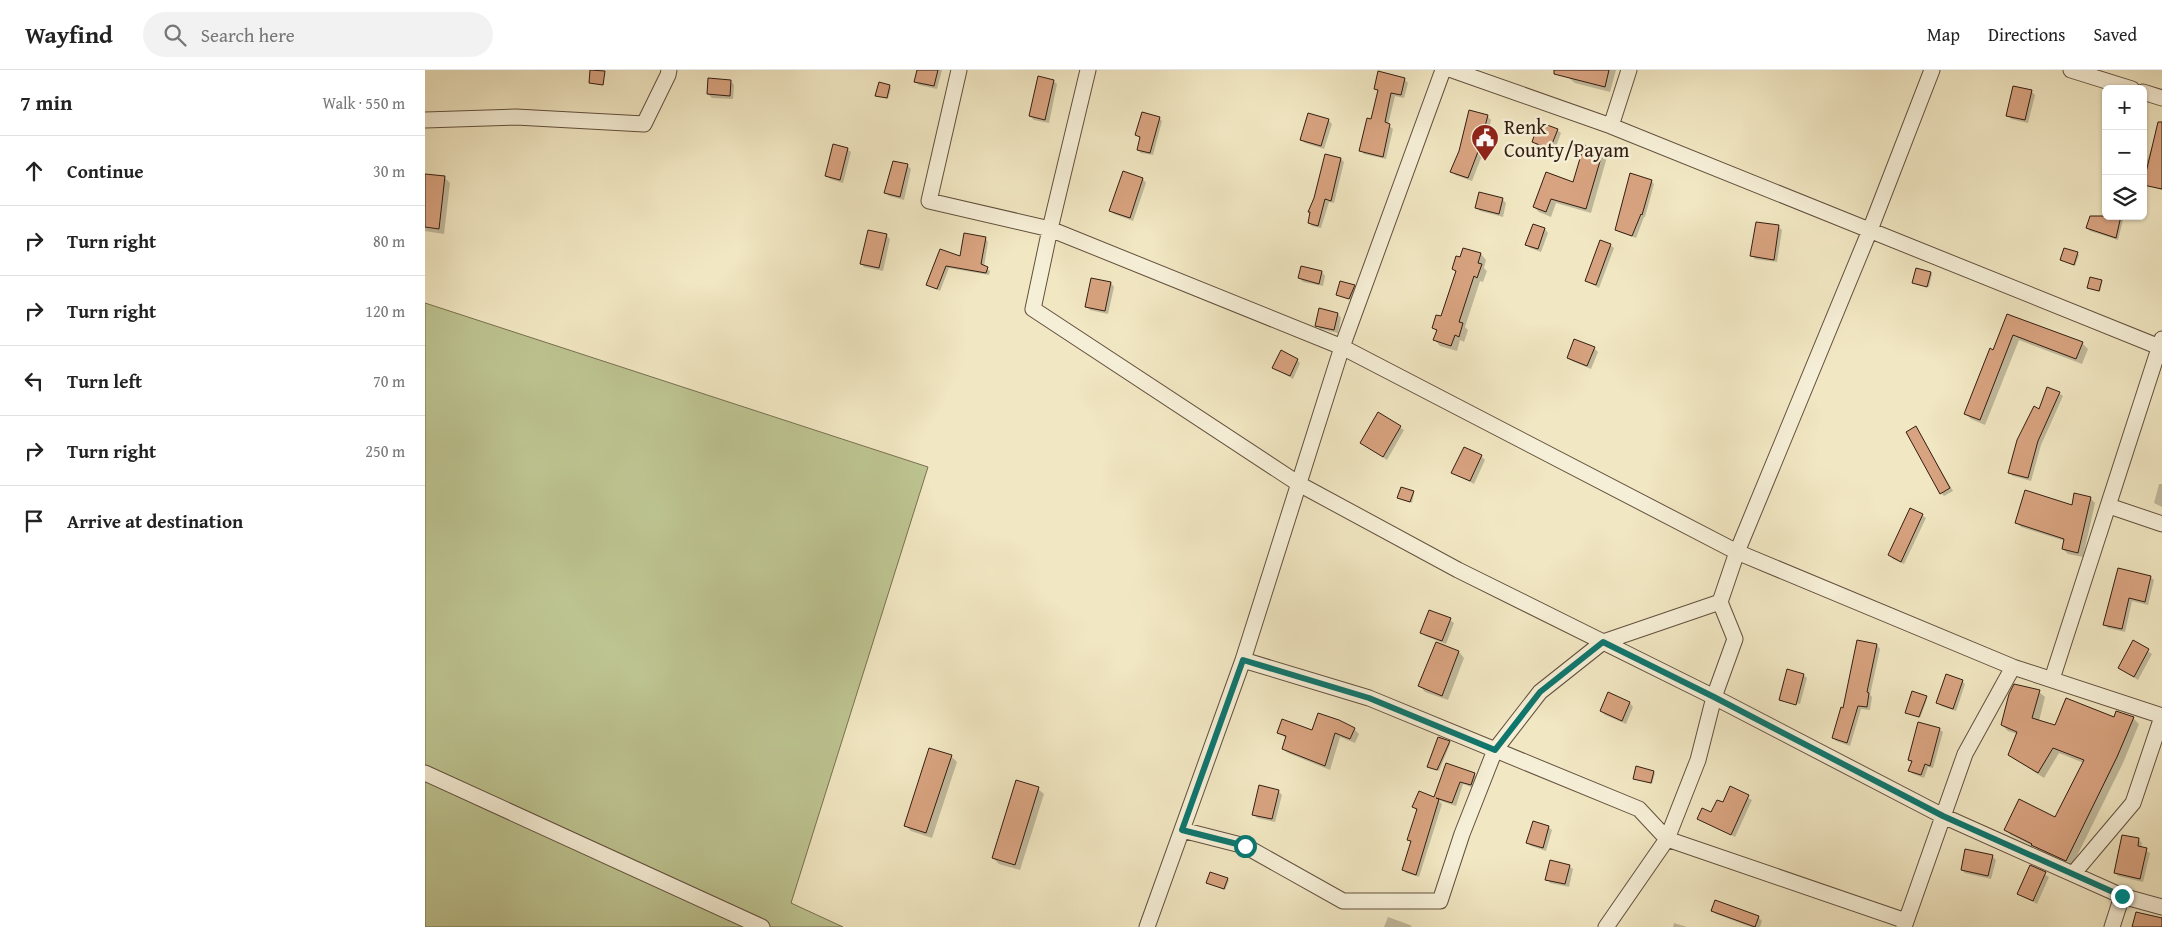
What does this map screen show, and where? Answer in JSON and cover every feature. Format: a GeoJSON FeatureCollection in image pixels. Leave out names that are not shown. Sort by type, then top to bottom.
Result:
{"type":"FeatureCollection","features":[{"type":"Feature","properties":{"kind":"street"},"geometry":{"type":"LineString","coordinates":[[425,120],[516,117],[644,124],[669,70]]}},
{"type":"Feature","properties":{"kind":"street"},"geometry":{"type":"LineString","coordinates":[[959,70],[929,201],[1050,229],[1342,347],[1737,552],[2013,667],[2162,716],[2133,803],[2073,874]]}},
{"type":"Feature","properties":{"kind":"street"},"geometry":{"type":"LineString","coordinates":[[1088,70],[1033,309],[1299,484],[1458,570],[1714,697],[1943,816],[2122,896],[2162,907]]}},
{"type":"Feature","properties":{"kind":"street"},"geometry":{"type":"LineString","coordinates":[[1147,927],[1243,660],[1342,347],[1443,70]]}},
{"type":"Feature","properties":{"kind":"street"},"geometry":{"type":"LineString","coordinates":[[1452,70],[1611,126],[2161,345],[2052,679]]}},
{"type":"Feature","properties":{"kind":"street"},"geometry":{"type":"LineString","coordinates":[[1611,126],[1629,70]]}},
{"type":"Feature","properties":{"kind":"street"},"geometry":{"type":"LineString","coordinates":[[1606,927],[1667,839],[1698,760],[1714,697],[1735,639],[1720,602],[1737,552],[1870,230],[1932,70]]}},
{"type":"Feature","properties":{"kind":"street"},"geometry":{"type":"LineString","coordinates":[[2071,70],[2119,85]]}},
{"type":"Feature","properties":{"kind":"street"},"geometry":{"type":"LineString","coordinates":[[2147,93],[2162,98]]}},
{"type":"Feature","properties":{"kind":"street"},"geometry":{"type":"LineString","coordinates":[[2109,506],[2162,524]]}},
{"type":"Feature","properties":{"kind":"street"},"geometry":{"type":"LineString","coordinates":[[1182,830],[1245,846],[1343,901],[1439,901],[1462,834],[1495,750],[1540,692],[1603,642],[1720,602]]}},
{"type":"Feature","properties":{"kind":"street"},"geometry":{"type":"LineString","coordinates":[[1243,660],[1369,698],[1639,809],[1667,839],[1905,924],[1965,754],[2013,667]]}},
{"type":"Feature","properties":{"kind":"street"},"geometry":{"type":"LineString","coordinates":[[425,773],[762,927]]}},
{"type":"Feature","properties":{"kind":"street"},"geometry":{"type":"LineString","coordinates":[[2112,927],[2122,896]]}},
{"type":"Feature","properties":{"kind":"green space"},"geometry":{"type":"Polygon","coordinates":[[[425,303],[928,467],[791,903],[843,927],[425,927],[425,303]]]}},
{"type":"Feature","properties":{"kind":"building"},"geometry":{"type":"Polygon","coordinates":[[[590,70],[605,71],[603,85],[589,83],[590,70]]]}},
{"type":"Feature","properties":{"kind":"building"},"geometry":{"type":"Polygon","coordinates":[[[917,70],[938,70],[934,86],[914,82],[917,70]]]}},
{"type":"Feature","properties":{"kind":"building"},"geometry":{"type":"Polygon","coordinates":[[[1554,70],[1609,70],[1605,87],[1554,74],[1554,70]]]}},
{"type":"Feature","properties":{"kind":"building"},"geometry":{"type":"Polygon","coordinates":[[[1378,71],[1405,78],[1401,95],[1391,93],[1385,122],[1390,124],[1383,157],[1359,151],[1367,118],[1371,119],[1378,90],[1374,89],[1378,71]]]}},
{"type":"Feature","properties":{"kind":"building"},"geometry":{"type":"Polygon","coordinates":[[[1038,76],[1054,80],[1045,120],[1029,116],[1038,76]]]}},
{"type":"Feature","properties":{"kind":"building"},"geometry":{"type":"Polygon","coordinates":[[[708,78],[731,80],[730,96],[707,94],[708,78]]]}},
{"type":"Feature","properties":{"kind":"building"},"geometry":{"type":"Polygon","coordinates":[[[879,82],[890,85],[887,98],[875,96],[879,82]]]}},
{"type":"Feature","properties":{"kind":"building"},"geometry":{"type":"Polygon","coordinates":[[[2013,86],[2032,90],[2025,120],[2006,116],[2013,86]]]}},
{"type":"Feature","properties":{"kind":"building"},"geometry":{"type":"Polygon","coordinates":[[[1469,110],[1488,115],[1479,149],[1468,178],[1450,172],[1459,151],[1469,110]]]}},
{"type":"Feature","properties":{"kind":"building"},"geometry":{"type":"Polygon","coordinates":[[[1142,112],[1160,117],[1150,153],[1137,150],[1140,137],[1135,135],[1142,112]]]}},
{"type":"Feature","properties":{"kind":"building"},"geometry":{"type":"Polygon","coordinates":[[[1308,113],[1329,119],[1321,146],[1300,140],[1308,113]]]}},
{"type":"Feature","properties":{"kind":"building"},"geometry":{"type":"Polygon","coordinates":[[[1539,122],[1558,129],[1550,149],[1532,142],[1539,122]]]}},
{"type":"Feature","properties":{"kind":"building"},"geometry":{"type":"Polygon","coordinates":[[[2158,122],[2162,122],[2162,189],[2147,186],[2147,168],[2158,122]]]}},
{"type":"Feature","properties":{"kind":"building"},"geometry":{"type":"Polygon","coordinates":[[[833,144],[848,148],[840,180],[825,176],[833,144]]]}},
{"type":"Feature","properties":{"kind":"building"},"geometry":{"type":"Polygon","coordinates":[[[1584,145],[1603,151],[1586,209],[1551,199],[1546,212],[1533,207],[1546,172],[1573,182],[1584,145]]]}},
{"type":"Feature","properties":{"kind":"building"},"geometry":{"type":"Polygon","coordinates":[[[1325,154],[1341,158],[1331,201],[1325,199],[1318,226],[1308,223],[1310,212],[1308,212],[1314,198],[1325,154]]]}},
{"type":"Feature","properties":{"kind":"building"},"geometry":{"type":"Polygon","coordinates":[[[893,161],[908,164],[900,197],[884,193],[893,161]]]}},
{"type":"Feature","properties":{"kind":"building"},"geometry":{"type":"Polygon","coordinates":[[[1123,171],[1143,178],[1130,218],[1109,211],[1123,171]]]}},
{"type":"Feature","properties":{"kind":"building"},"geometry":{"type":"Polygon","coordinates":[[[1630,173],[1652,180],[1642,215],[1632,236],[1615,230],[1630,173]]]}},
{"type":"Feature","properties":{"kind":"building"},"geometry":{"type":"Polygon","coordinates":[[[425,174],[445,176],[439,229],[425,227],[425,174]]]}},
{"type":"Feature","properties":{"kind":"building"},"geometry":{"type":"Polygon","coordinates":[[[1479,192],[1503,198],[1499,214],[1475,208],[1479,192]]]}},
{"type":"Feature","properties":{"kind":"building"},"geometry":{"type":"Polygon","coordinates":[[[2090,216],[2102,216],[2102,220],[2120,220],[2116,238],[2086,228],[2090,216]]]}},
{"type":"Feature","properties":{"kind":"building"},"geometry":{"type":"Polygon","coordinates":[[[1756,222],[1779,225],[1774,260],[1750,256],[1756,222]]]}},
{"type":"Feature","properties":{"kind":"building"},"geometry":{"type":"Polygon","coordinates":[[[1533,224],[1545,228],[1538,249],[1525,245],[1533,224]]]}},
{"type":"Feature","properties":{"kind":"building"},"geometry":{"type":"Polygon","coordinates":[[[868,230],[887,234],[879,268],[860,264],[868,230]]]}},
{"type":"Feature","properties":{"kind":"building"},"geometry":{"type":"Polygon","coordinates":[[[964,233],[986,237],[981,264],[988,267],[986,273],[946,266],[937,289],[926,285],[940,249],[960,256],[964,233]]]}},
{"type":"Feature","properties":{"kind":"building"},"geometry":{"type":"Polygon","coordinates":[[[1600,240],[1611,244],[1596,285],[1585,281],[1600,240]]]}},
{"type":"Feature","properties":{"kind":"building"},"geometry":{"type":"Polygon","coordinates":[[[1463,248],[1481,253],[1478,263],[1482,264],[1477,278],[1474,276],[1459,322],[1463,323],[1459,337],[1455,335],[1451,346],[1433,340],[1437,330],[1432,328],[1436,315],[1441,316],[1456,271],[1452,269],[1456,256],[1460,257],[1463,248]]]}},
{"type":"Feature","properties":{"kind":"building"},"geometry":{"type":"Polygon","coordinates":[[[2064,248],[2078,252],[2074,265],[2060,260],[2064,248]]]}},
{"type":"Feature","properties":{"kind":"building"},"geometry":{"type":"Polygon","coordinates":[[[1301,266],[1322,271],[1319,284],[1298,278],[1301,266]]]}},
{"type":"Feature","properties":{"kind":"building"},"geometry":{"type":"Polygon","coordinates":[[[1916,268],[1931,272],[1927,287],[1912,283],[1916,268]]]}},
{"type":"Feature","properties":{"kind":"building"},"geometry":{"type":"Polygon","coordinates":[[[2090,277],[2102,280],[2099,291],[2087,288],[2090,277]]]}},
{"type":"Feature","properties":{"kind":"building"},"geometry":{"type":"Polygon","coordinates":[[[1091,278],[1111,282],[1105,311],[1085,307],[1091,278]]]}},
{"type":"Feature","properties":{"kind":"building"},"geometry":{"type":"Polygon","coordinates":[[[1340,281],[1355,285],[1349,299],[1336,295],[1340,281]]]}},
{"type":"Feature","properties":{"kind":"building"},"geometry":{"type":"Polygon","coordinates":[[[1319,308],[1338,313],[1334,330],[1315,326],[1319,308]]]}},
{"type":"Feature","properties":{"kind":"building"},"geometry":{"type":"Polygon","coordinates":[[[2007,314],[2083,342],[2076,359],[2013,335],[1980,420],[1964,414],[1990,348],[1993,350],[2007,314]]]}},
{"type":"Feature","properties":{"kind":"building"},"geometry":{"type":"Polygon","coordinates":[[[1574,339],[1595,347],[1587,366],[1567,358],[1574,339]]]}},
{"type":"Feature","properties":{"kind":"building"},"geometry":{"type":"Polygon","coordinates":[[[1281,350],[1298,359],[1290,376],[1272,368],[1281,350]]]}},
{"type":"Feature","properties":{"kind":"building"},"geometry":{"type":"Polygon","coordinates":[[[2047,387],[2060,392],[2038,441],[2028,478],[2008,473],[2017,440],[2034,406],[2039,409],[2047,387]]]}},
{"type":"Feature","properties":{"kind":"building"},"geometry":{"type":"Polygon","coordinates":[[[1378,412],[1401,426],[1383,457],[1360,443],[1378,412]]]}},
{"type":"Feature","properties":{"kind":"building"},"geometry":{"type":"Polygon","coordinates":[[[1916,426],[1950,488],[1940,494],[1906,432],[1916,426]]]}},
{"type":"Feature","properties":{"kind":"building"},"geometry":{"type":"Polygon","coordinates":[[[1464,447],[1482,455],[1470,481],[1451,473],[1464,447]]]}},
{"type":"Feature","properties":{"kind":"building"},"geometry":{"type":"Polygon","coordinates":[[[1401,487],[1414,491],[1410,502],[1397,498],[1401,487]]]}},
{"type":"Feature","properties":{"kind":"building"},"geometry":{"type":"Polygon","coordinates":[[[2025,490],[2072,505],[2074,493],[2091,497],[2078,553],[2062,549],[2064,539],[2015,523],[2025,490]]]}},
{"type":"Feature","properties":{"kind":"building"},"geometry":{"type":"Polygon","coordinates":[[[1910,508],[1923,514],[1901,562],[1888,555],[1910,508]]]}},
{"type":"Feature","properties":{"kind":"building"},"geometry":{"type":"Polygon","coordinates":[[[2118,568],[2151,576],[2145,602],[2129,598],[2122,629],[2103,625],[2118,568]]]}},
{"type":"Feature","properties":{"kind":"building"},"geometry":{"type":"Polygon","coordinates":[[[1429,610],[1451,618],[1442,641],[1420,633],[1429,610]]]}},
{"type":"Feature","properties":{"kind":"building"},"geometry":{"type":"Polygon","coordinates":[[[1857,640],[1877,644],[1867,692],[1869,693],[1867,707],[1858,706],[1847,743],[1832,738],[1841,707],[1843,708],[1857,640]]]}},
{"type":"Feature","properties":{"kind":"building"},"geometry":{"type":"Polygon","coordinates":[[[2133,640],[2149,649],[2134,677],[2118,668],[2133,640]]]}},
{"type":"Feature","properties":{"kind":"building"},"geometry":{"type":"Polygon","coordinates":[[[1436,642],[1459,651],[1442,696],[1418,686],[1436,642]]]}},
{"type":"Feature","properties":{"kind":"building"},"geometry":{"type":"Polygon","coordinates":[[[1787,669],[1804,674],[1796,705],[1779,700],[1787,669]]]}},
{"type":"Feature","properties":{"kind":"building"},"geometry":{"type":"Polygon","coordinates":[[[1946,674],[1963,680],[1953,709],[1936,703],[1946,674]]]}},
{"type":"Feature","properties":{"kind":"building"},"geometry":{"type":"Polygon","coordinates":[[[2014,684],[2040,690],[2032,718],[2055,725],[2066,698],[2114,717],[2116,711],[2134,717],[2117,757],[2066,861],[2004,830],[2019,799],[2055,817],[2084,760],[2053,748],[2038,773],[2008,755],[2017,732],[2001,725],[2009,694],[2014,684]]]}},
{"type":"Feature","properties":{"kind":"building"},"geometry":{"type":"Polygon","coordinates":[[[1912,691],[1927,696],[1919,717],[1905,713],[1912,691]]]}},
{"type":"Feature","properties":{"kind":"building"},"geometry":{"type":"Polygon","coordinates":[[[1608,692],[1630,702],[1622,721],[1600,711],[1608,692]]]}},
{"type":"Feature","properties":{"kind":"building"},"geometry":{"type":"Polygon","coordinates":[[[1318,713],[1355,728],[1350,739],[1335,733],[1325,766],[1282,749],[1286,736],[1277,733],[1282,719],[1312,730],[1318,713]]]}},
{"type":"Feature","properties":{"kind":"building"},"geometry":{"type":"Polygon","coordinates":[[[1918,722],[1940,728],[1930,766],[1925,764],[1921,775],[1908,771],[1912,761],[1908,760],[1918,722]]]}},
{"type":"Feature","properties":{"kind":"building"},"geometry":{"type":"Polygon","coordinates":[[[1438,737],[1450,741],[1437,770],[1427,767],[1438,737]]]}},
{"type":"Feature","properties":{"kind":"building"},"geometry":{"type":"Polygon","coordinates":[[[929,748],[952,755],[926,833],[904,826],[929,748]]]}},
{"type":"Feature","properties":{"kind":"building"},"geometry":{"type":"Polygon","coordinates":[[[1446,763],[1475,773],[1471,785],[1460,782],[1452,803],[1436,798],[1439,799],[1416,875],[1402,870],[1411,841],[1407,840],[1417,809],[1412,807],[1419,791],[1434,797],[1446,763]]]}},
{"type":"Feature","properties":{"kind":"building"},"geometry":{"type":"Polygon","coordinates":[[[1636,766],[1654,771],[1651,783],[1633,779],[1636,766]]]}},
{"type":"Feature","properties":{"kind":"building"},"geometry":{"type":"Polygon","coordinates":[[[1016,780],[1039,787],[1015,865],[992,858],[1016,780]]]}},
{"type":"Feature","properties":{"kind":"building"},"geometry":{"type":"Polygon","coordinates":[[[1259,785],[1279,790],[1272,819],[1252,815],[1259,785]]]}},
{"type":"Feature","properties":{"kind":"building"},"geometry":{"type":"Polygon","coordinates":[[[1730,786],[1749,795],[1731,835],[1697,819],[1702,808],[1711,812],[1717,800],[1723,802],[1730,786]]]}},
{"type":"Feature","properties":{"kind":"building"},"geometry":{"type":"Polygon","coordinates":[[[1533,821],[1549,826],[1543,848],[1526,843],[1533,821]]]}},
{"type":"Feature","properties":{"kind":"building"},"geometry":{"type":"Polygon","coordinates":[[[2122,835],[2139,838],[2138,846],[2147,848],[2140,879],[2114,873],[2122,835]]]}},
{"type":"Feature","properties":{"kind":"building"},"geometry":{"type":"Polygon","coordinates":[[[1965,849],[1993,855],[1988,876],[1961,870],[1965,849]]]}},
{"type":"Feature","properties":{"kind":"building"},"geometry":{"type":"Polygon","coordinates":[[[1550,860],[1570,865],[1565,884],[1545,880],[1550,860]]]}},
{"type":"Feature","properties":{"kind":"building"},"geometry":{"type":"Polygon","coordinates":[[[2030,865],[2046,872],[2033,901],[2017,894],[2030,865]]]}},
{"type":"Feature","properties":{"kind":"building"},"geometry":{"type":"Polygon","coordinates":[[[1210,872],[1228,878],[1224,889],[1206,883],[1210,872]]]}},
{"type":"Feature","properties":{"kind":"building"},"geometry":{"type":"Polygon","coordinates":[[[1715,900],[1759,916],[1755,927],[1711,911],[1715,900]]]}},
{"type":"Feature","properties":{"kind":"building"},"geometry":{"type":"Polygon","coordinates":[[[2136,912],[2162,918],[2162,927],[2132,927],[2136,912]]]}},
{"type":"Feature","properties":{"kind":"place","name":"Renk County/Payam"},"geometry":{"type":"Point","coordinates":[1485,162]}},
{"type":"Feature","properties":{"kind":"route"},"geometry":{"type":"LineString","coordinates":[[1245,846],[1182,830],[1243,660],[1369,698],[1495,750],[1540,692],[1603,642],[1714,697],[1943,816],[2122,896]]}}]}
